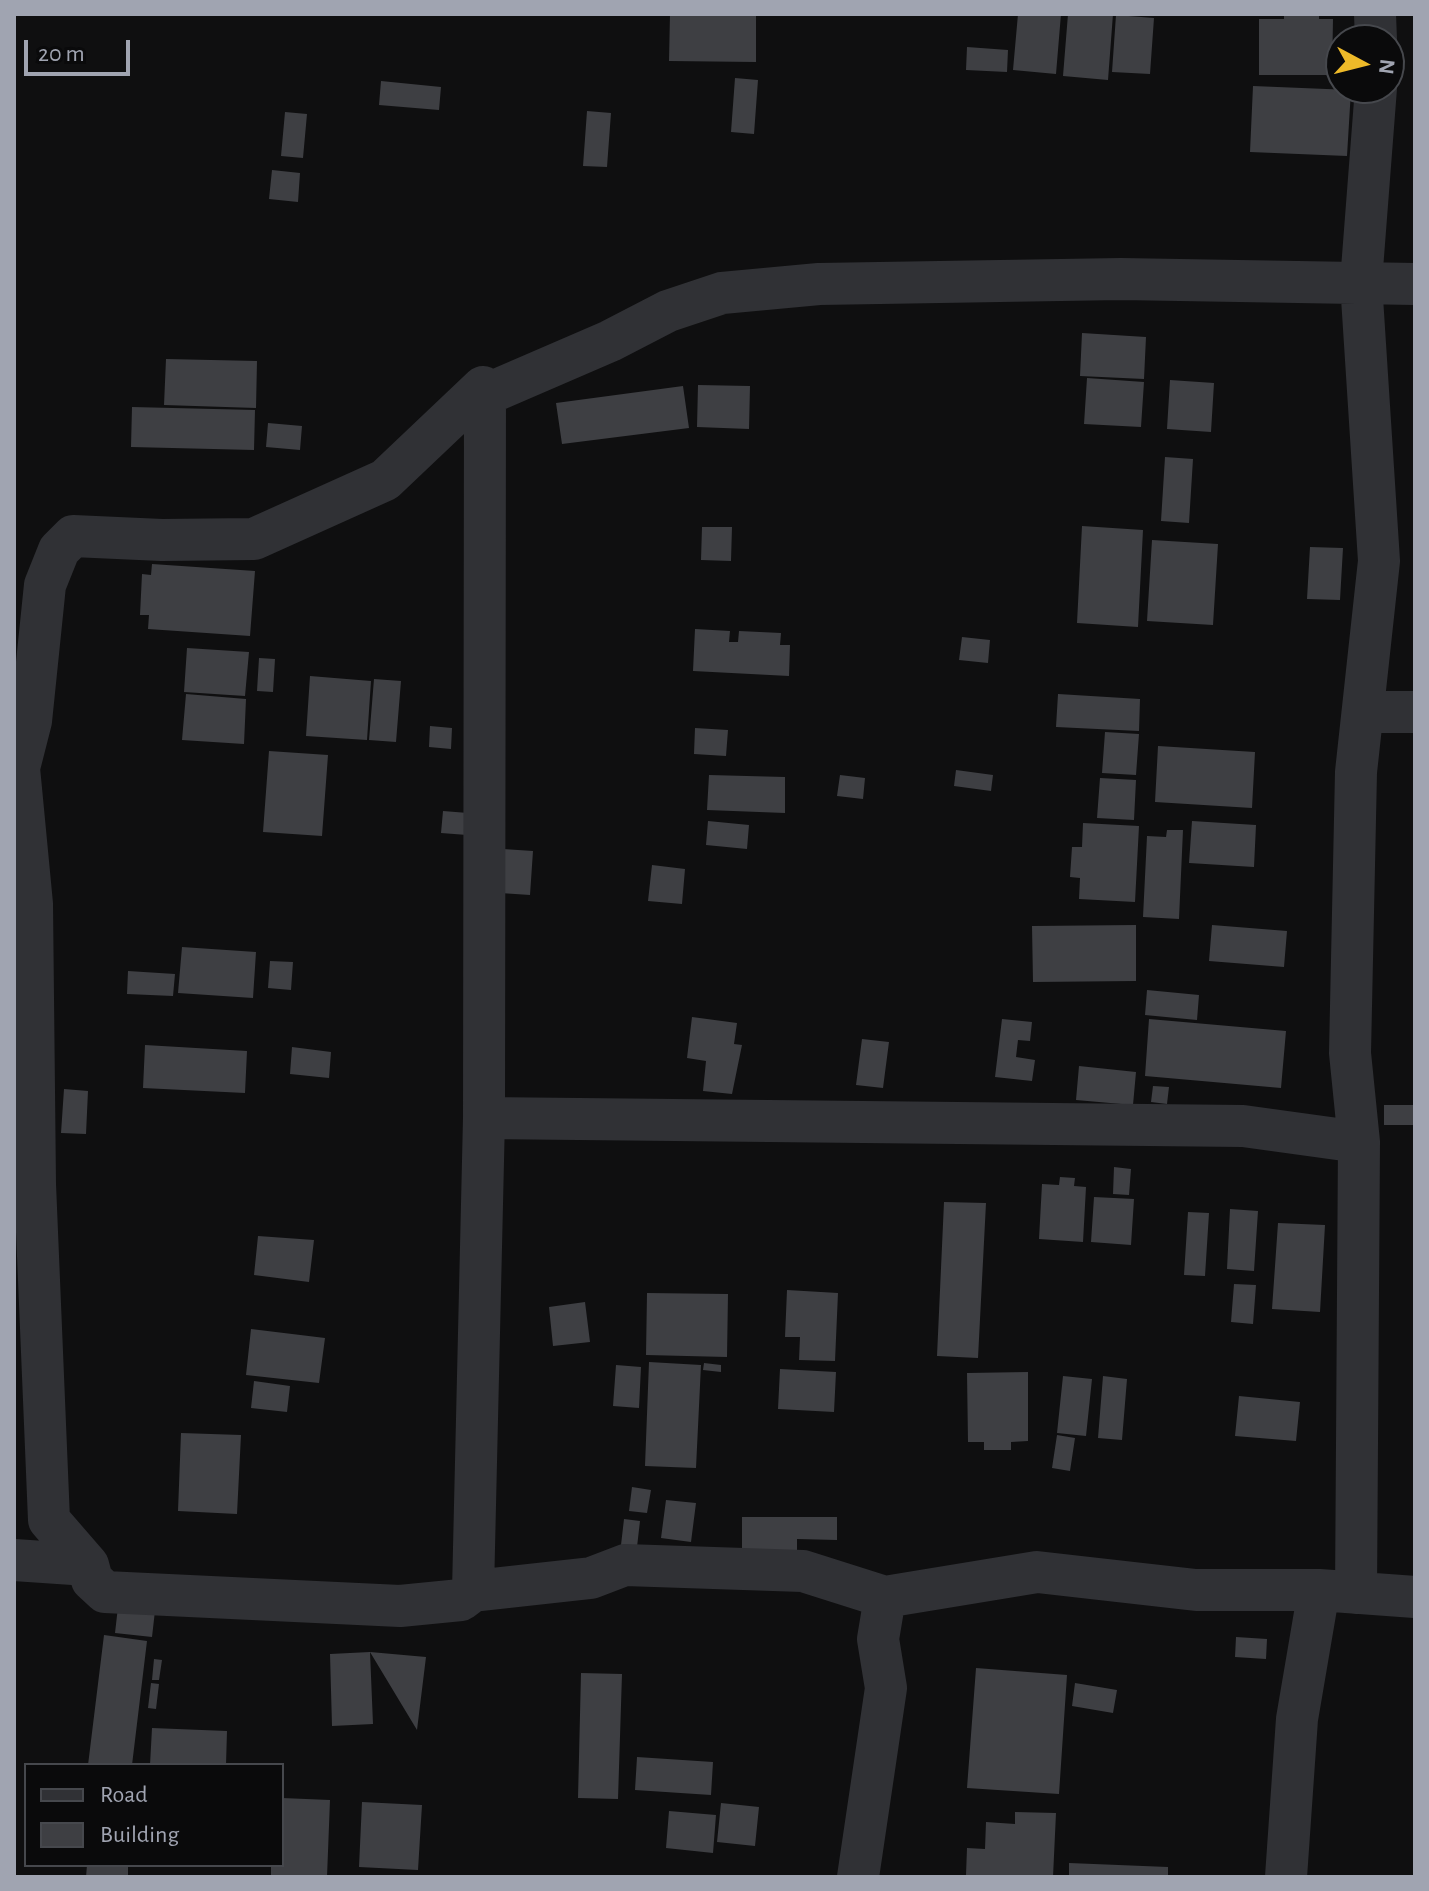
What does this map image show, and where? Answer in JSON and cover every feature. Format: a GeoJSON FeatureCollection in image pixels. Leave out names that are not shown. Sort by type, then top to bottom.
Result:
{"type":"FeatureCollection","features":[{"type":"Feature","properties":{"kind":"street"},"geometry":{"type":"LineString","coordinates":[[1286,1877],[1297,1719],[1338,1592],[1359,1142],[1350,1053],[1356,772],[1379,561],[1361,282],[1375,104]]}},
{"type":"Feature","properties":{"kind":"street"},"geometry":{"type":"LineString","coordinates":[[485,395],[610,341],[668,311],[722,293],[819,284],[1121,279],[1415,284]]}},
{"type":"Feature","properties":{"kind":"street"},"geometry":{"type":"LineString","coordinates":[[473,1591],[484,1118],[483,387],[385,480],[254,539],[162,540],[73,536],[59,550],[45,585],[31,721],[16,768],[32,904],[35,1184],[49,1520],[88,1565],[92,1580],[105,1592],[131,1595],[400,1606],[461,1600],[473,1591],[591,1578],[625,1565],[803,1571],[885,1597],[1037,1572],[1196,1590],[1338,1592],[1415,1597]]}},
{"type":"Feature","properties":{"kind":"street"},"geometry":{"type":"LineString","coordinates":[[1363,712],[1415,712]]}},
{"type":"Feature","properties":{"kind":"street"},"geometry":{"type":"LineString","coordinates":[[484,1118],[1243,1126],[1359,1142]]}},
{"type":"Feature","properties":{"kind":"street"},"geometry":{"type":"LineString","coordinates":[[14,1560],[88,1565]]}},
{"type":"Feature","properties":{"kind":"street"},"geometry":{"type":"LineString","coordinates":[[858,1877],[886,1688],[878,1639],[885,1597]]}},
{"type":"Feature","properties":{"kind":"building"},"geometry":{"type":"Polygon","coordinates":[[[670,14],[756,14],[756,62],[669,61],[670,14]]]}},
{"type":"Feature","properties":{"kind":"building"},"geometry":{"type":"Polygon","coordinates":[[[1018,14],[1061,14],[1056,74],[1013,70],[1018,14]]]}},
{"type":"Feature","properties":{"kind":"building"},"geometry":{"type":"Polygon","coordinates":[[[1068,14],[1113,14],[1108,80],[1063,76],[1068,14]]]}},
{"type":"Feature","properties":{"kind":"building"},"geometry":{"type":"Polygon","coordinates":[[[1284,14],[1319,14],[1319,19],[1333,19],[1333,24],[1325,24],[1325,75],[1259,75],[1259,19],[1284,19],[1284,14]]]}},
{"type":"Feature","properties":{"kind":"building"},"geometry":{"type":"Polygon","coordinates":[[[1116,15],[1154,18],[1150,74],[1112,72],[1116,15]]]}},
{"type":"Feature","properties":{"kind":"building"},"geometry":{"type":"Polygon","coordinates":[[[967,47],[1008,50],[1007,72],[966,70],[967,47]]]}},
{"type":"Feature","properties":{"kind":"building"},"geometry":{"type":"Polygon","coordinates":[[[735,78],[758,80],[754,134],[731,132],[735,78]]]}},
{"type":"Feature","properties":{"kind":"building"},"geometry":{"type":"Polygon","coordinates":[[[381,81],[441,87],[439,110],[379,105],[381,81]]]}},
{"type":"Feature","properties":{"kind":"building"},"geometry":{"type":"Polygon","coordinates":[[[1253,86],[1325,89],[1325,104],[1350,104],[1347,156],[1250,152],[1253,86]]]}},
{"type":"Feature","properties":{"kind":"building"},"geometry":{"type":"Polygon","coordinates":[[[587,111],[611,113],[607,167],[583,166],[587,111]]]}},
{"type":"Feature","properties":{"kind":"building"},"geometry":{"type":"Polygon","coordinates":[[[285,112],[307,114],[303,158],[281,156],[285,112]]]}},
{"type":"Feature","properties":{"kind":"building"},"geometry":{"type":"Polygon","coordinates":[[[272,170],[300,173],[298,202],[269,199],[272,170]]]}},
{"type":"Feature","properties":{"kind":"building"},"geometry":{"type":"Polygon","coordinates":[[[1082,333],[1146,337],[1144,379],[1080,376],[1082,333]]]}},
{"type":"Feature","properties":{"kind":"building"},"geometry":{"type":"Polygon","coordinates":[[[166,359],[257,361],[256,408],[164,405],[166,359]]]}},
{"type":"Feature","properties":{"kind":"building"},"geometry":{"type":"Polygon","coordinates":[[[1087,378],[1144,382],[1141,427],[1084,424],[1087,378]]]}},
{"type":"Feature","properties":{"kind":"building"},"geometry":{"type":"Polygon","coordinates":[[[1170,380],[1214,383],[1211,432],[1167,429],[1170,380]]]}},
{"type":"Feature","properties":{"kind":"building"},"geometry":{"type":"Polygon","coordinates":[[[698,385],[750,386],[749,429],[697,427],[698,385]]]}},
{"type":"Feature","properties":{"kind":"building"},"geometry":{"type":"Polygon","coordinates":[[[683,386],[689,428],[562,444],[556,403],[683,386]]]}},
{"type":"Feature","properties":{"kind":"building"},"geometry":{"type":"Polygon","coordinates":[[[132,407],[255,410],[254,450],[131,447],[132,407]]]}},
{"type":"Feature","properties":{"kind":"building"},"geometry":{"type":"Polygon","coordinates":[[[268,423],[302,426],[300,450],[266,447],[268,423]]]}},
{"type":"Feature","properties":{"kind":"building"},"geometry":{"type":"Polygon","coordinates":[[[1165,457],[1193,459],[1189,523],[1161,521],[1165,457]]]}},
{"type":"Feature","properties":{"kind":"building"},"geometry":{"type":"Polygon","coordinates":[[[1082,526],[1143,530],[1138,627],[1077,623],[1082,526]]]}},
{"type":"Feature","properties":{"kind":"building"},"geometry":{"type":"Polygon","coordinates":[[[702,527],[732,527],[731,561],[701,560],[702,527]]]}},
{"type":"Feature","properties":{"kind":"building"},"geometry":{"type":"Polygon","coordinates":[[[1152,540],[1218,544],[1213,625],[1147,621],[1152,540]]]}},
{"type":"Feature","properties":{"kind":"building"},"geometry":{"type":"Polygon","coordinates":[[[1310,547],[1343,548],[1340,600],[1307,599],[1310,547]]]}},
{"type":"Feature","properties":{"kind":"building"},"geometry":{"type":"Polygon","coordinates":[[[152,564],[255,571],[250,636],[148,629],[149,615],[140,615],[142,574],[151,575],[152,564]]]}},
{"type":"Feature","properties":{"kind":"building"},"geometry":{"type":"Polygon","coordinates":[[[695,629],[730,631],[729,642],[738,642],[739,631],[781,633],[780,645],[790,645],[789,676],[693,671],[695,629]]]}},
{"type":"Feature","properties":{"kind":"building"},"geometry":{"type":"Polygon","coordinates":[[[962,637],[990,640],[988,663],[959,660],[962,637]]]}},
{"type":"Feature","properties":{"kind":"building"},"geometry":{"type":"Polygon","coordinates":[[[187,648],[249,652],[245,696],[184,692],[187,648]]]}},
{"type":"Feature","properties":{"kind":"building"},"geometry":{"type":"Polygon","coordinates":[[[259,658],[275,659],[273,692],[257,691],[259,658]]]}},
{"type":"Feature","properties":{"kind":"building"},"geometry":{"type":"Polygon","coordinates":[[[310,676],[371,681],[367,740],[306,736],[310,676]]]}},
{"type":"Feature","properties":{"kind":"building"},"geometry":{"type":"Polygon","coordinates":[[[374,679],[401,681],[396,742],[369,740],[374,679]]]}},
{"type":"Feature","properties":{"kind":"building"},"geometry":{"type":"Polygon","coordinates":[[[186,694],[246,699],[244,744],[182,740],[186,694]]]}},
{"type":"Feature","properties":{"kind":"building"},"geometry":{"type":"Polygon","coordinates":[[[1058,694],[1140,699],[1139,731],[1056,727],[1058,694]]]}},
{"type":"Feature","properties":{"kind":"building"},"geometry":{"type":"Polygon","coordinates":[[[430,726],[452,728],[451,749],[429,747],[430,726]]]}},
{"type":"Feature","properties":{"kind":"building"},"geometry":{"type":"Polygon","coordinates":[[[695,728],[728,730],[726,756],[694,754],[695,728]]]}},
{"type":"Feature","properties":{"kind":"building"},"geometry":{"type":"Polygon","coordinates":[[[1105,732],[1139,734],[1136,775],[1102,773],[1105,732]]]}},
{"type":"Feature","properties":{"kind":"building"},"geometry":{"type":"Polygon","coordinates":[[[1158,746],[1255,752],[1252,808],[1155,802],[1158,746]]]}},
{"type":"Feature","properties":{"kind":"building"},"geometry":{"type":"Polygon","coordinates":[[[269,751],[328,755],[322,836],[263,832],[269,751]]]}},
{"type":"Feature","properties":{"kind":"building"},"geometry":{"type":"Polygon","coordinates":[[[956,770],[993,775],[991,791],[954,786],[956,770]]]}},
{"type":"Feature","properties":{"kind":"building"},"geometry":{"type":"Polygon","coordinates":[[[709,775],[785,777],[785,813],[707,810],[709,775]]]}},
{"type":"Feature","properties":{"kind":"building"},"geometry":{"type":"Polygon","coordinates":[[[840,775],[865,778],[863,799],[837,796],[840,775]]]}},
{"type":"Feature","properties":{"kind":"building"},"geometry":{"type":"Polygon","coordinates":[[[1100,778],[1136,780],[1134,820],[1097,818],[1100,778]]]}},
{"type":"Feature","properties":{"kind":"building"},"geometry":{"type":"Polygon","coordinates":[[[443,811],[468,813],[467,835],[441,833],[443,811]]]}},
{"type":"Feature","properties":{"kind":"building"},"geometry":{"type":"Polygon","coordinates":[[[708,821],[749,825],[747,849],[706,845],[708,821]]]}},
{"type":"Feature","properties":{"kind":"building"},"geometry":{"type":"Polygon","coordinates":[[[1192,821],[1256,825],[1254,867],[1189,863],[1192,821]]]}},
{"type":"Feature","properties":{"kind":"building"},"geometry":{"type":"Polygon","coordinates":[[[1083,823],[1139,826],[1135,902],[1079,899],[1080,878],[1070,877],[1072,847],[1082,847],[1083,823]]]}},
{"type":"Feature","properties":{"kind":"building"},"geometry":{"type":"Polygon","coordinates":[[[1167,830],[1183,830],[1179,919],[1143,917],[1147,836],[1166,837],[1167,830]]]}},
{"type":"Feature","properties":{"kind":"building"},"geometry":{"type":"Polygon","coordinates":[[[503,849],[533,851],[530,895],[500,893],[503,849]]]}},
{"type":"Feature","properties":{"kind":"building"},"geometry":{"type":"Polygon","coordinates":[[[652,865],[685,869],[682,904],[648,901],[652,865]]]}},
{"type":"Feature","properties":{"kind":"building"},"geometry":{"type":"Polygon","coordinates":[[[1136,925],[1136,981],[1033,982],[1032,926],[1136,925]]]}},
{"type":"Feature","properties":{"kind":"building"},"geometry":{"type":"Polygon","coordinates":[[[1212,925],[1287,931],[1284,967],[1209,961],[1212,925]]]}},
{"type":"Feature","properties":{"kind":"building"},"geometry":{"type":"Polygon","coordinates":[[[182,947],[256,952],[253,998],[178,993],[182,947]]]}},
{"type":"Feature","properties":{"kind":"building"},"geometry":{"type":"Polygon","coordinates":[[[270,961],[293,962],[291,990],[268,988],[270,961]]]}},
{"type":"Feature","properties":{"kind":"building"},"geometry":{"type":"Polygon","coordinates":[[[128,971],[175,974],[173,996],[127,994],[128,971]]]}},
{"type":"Feature","properties":{"kind":"building"},"geometry":{"type":"Polygon","coordinates":[[[1147,990],[1199,995],[1197,1020],[1145,1015],[1147,990]]]}},
{"type":"Feature","properties":{"kind":"building"},"geometry":{"type":"Polygon","coordinates":[[[692,1017],[737,1023],[734,1044],[742,1045],[732,1094],[703,1091],[706,1061],[687,1058],[692,1017]]]}},
{"type":"Feature","properties":{"kind":"building"},"geometry":{"type":"Polygon","coordinates":[[[1002,1019],[1032,1022],[1030,1041],[1018,1040],[1016,1057],[1035,1060],[1032,1081],[995,1077],[1002,1019]]]}},
{"type":"Feature","properties":{"kind":"building"},"geometry":{"type":"Polygon","coordinates":[[[1149,1019],[1286,1031],[1281,1088],[1145,1076],[1149,1019]]]}},
{"type":"Feature","properties":{"kind":"building"},"geometry":{"type":"Polygon","coordinates":[[[862,1039],[889,1042],[883,1088],[856,1085],[862,1039]]]}},
{"type":"Feature","properties":{"kind":"building"},"geometry":{"type":"Polygon","coordinates":[[[145,1045],[247,1051],[245,1093],[143,1088],[145,1045]]]}},
{"type":"Feature","properties":{"kind":"building"},"geometry":{"type":"Polygon","coordinates":[[[292,1047],[331,1052],[329,1078],[290,1074],[292,1047]]]}},
{"type":"Feature","properties":{"kind":"building"},"geometry":{"type":"Polygon","coordinates":[[[1079,1066],[1136,1072],[1133,1105],[1076,1100],[1079,1066]]]}},
{"type":"Feature","properties":{"kind":"building"},"geometry":{"type":"Polygon","coordinates":[[[1153,1086],[1169,1087],[1167,1104],[1151,1102],[1153,1086]]]}},
{"type":"Feature","properties":{"kind":"building"},"geometry":{"type":"Polygon","coordinates":[[[64,1089],[88,1091],[86,1134],[61,1133],[64,1089]]]}},
{"type":"Feature","properties":{"kind":"building"},"geometry":{"type":"Polygon","coordinates":[[[1384,1105],[1414,1105],[1415,1125],[1384,1125],[1384,1105]]]}},
{"type":"Feature","properties":{"kind":"building"},"geometry":{"type":"Polygon","coordinates":[[[1114,1167],[1131,1169],[1129,1195],[1113,1194],[1114,1167]]]}},
{"type":"Feature","properties":{"kind":"building"},"geometry":{"type":"Polygon","coordinates":[[[1060,1177],[1075,1178],[1074,1186],[1086,1187],[1083,1242],[1039,1239],[1042,1184],[1059,1185],[1060,1177]]]}},
{"type":"Feature","properties":{"kind":"building"},"geometry":{"type":"Polygon","coordinates":[[[1094,1197],[1134,1199],[1131,1245],[1091,1242],[1094,1197]]]}},
{"type":"Feature","properties":{"kind":"building"},"geometry":{"type":"Polygon","coordinates":[[[944,1202],[986,1203],[978,1358],[937,1356],[944,1202]]]}},
{"type":"Feature","properties":{"kind":"building"},"geometry":{"type":"Polygon","coordinates":[[[1230,1209],[1258,1211],[1254,1271],[1227,1269],[1230,1209]]]}},
{"type":"Feature","properties":{"kind":"building"},"geometry":{"type":"Polygon","coordinates":[[[1188,1212],[1209,1213],[1205,1276],[1184,1275],[1188,1212]]]}},
{"type":"Feature","properties":{"kind":"building"},"geometry":{"type":"Polygon","coordinates":[[[1278,1223],[1325,1225],[1320,1312],[1272,1309],[1278,1223]]]}},
{"type":"Feature","properties":{"kind":"building"},"geometry":{"type":"Polygon","coordinates":[[[258,1236],[314,1240],[309,1282],[254,1275],[258,1236]]]}},
{"type":"Feature","properties":{"kind":"building"},"geometry":{"type":"Polygon","coordinates":[[[1234,1284],[1256,1285],[1253,1324],[1231,1322],[1234,1284]]]}},
{"type":"Feature","properties":{"kind":"building"},"geometry":{"type":"Polygon","coordinates":[[[787,1290],[838,1293],[835,1361],[799,1360],[800,1337],[785,1337],[787,1290]]]}},
{"type":"Feature","properties":{"kind":"building"},"geometry":{"type":"Polygon","coordinates":[[[647,1293],[728,1294],[727,1357],[646,1355],[647,1293]]]}},
{"type":"Feature","properties":{"kind":"building"},"geometry":{"type":"Polygon","coordinates":[[[585,1302],[590,1342],[553,1346],[549,1307],[585,1302]]]}},
{"type":"Feature","properties":{"kind":"building"},"geometry":{"type":"Polygon","coordinates":[[[251,1329],[325,1338],[319,1383],[246,1375],[251,1329]]]}},
{"type":"Feature","properties":{"kind":"building"},"geometry":{"type":"Polygon","coordinates":[[[649,1362],[701,1365],[696,1468],[645,1466],[649,1362]]]}},
{"type":"Feature","properties":{"kind":"building"},"geometry":{"type":"Polygon","coordinates":[[[704,1363],[721,1365],[721,1372],[703,1370],[704,1363]]]}},
{"type":"Feature","properties":{"kind":"building"},"geometry":{"type":"Polygon","coordinates":[[[616,1365],[641,1367],[639,1408],[613,1406],[616,1365]]]}},
{"type":"Feature","properties":{"kind":"building"},"geometry":{"type":"Polygon","coordinates":[[[780,1369],[836,1372],[834,1412],[778,1409],[780,1369]]]}},
{"type":"Feature","properties":{"kind":"building"},"geometry":{"type":"Polygon","coordinates":[[[1028,1372],[1028,1441],[1011,1442],[1011,1450],[984,1450],[984,1442],[968,1442],[967,1373],[1028,1372]]]}},
{"type":"Feature","properties":{"kind":"building"},"geometry":{"type":"Polygon","coordinates":[[[1063,1376],[1092,1379],[1086,1436],[1057,1433],[1063,1376]]]}},
{"type":"Feature","properties":{"kind":"building"},"geometry":{"type":"Polygon","coordinates":[[[1103,1376],[1127,1379],[1122,1440],[1098,1438],[1103,1376]]]}},
{"type":"Feature","properties":{"kind":"building"},"geometry":{"type":"Polygon","coordinates":[[[254,1381],[290,1386],[287,1412],[251,1408],[254,1381]]]}},
{"type":"Feature","properties":{"kind":"building"},"geometry":{"type":"Polygon","coordinates":[[[1239,1396],[1300,1402],[1296,1441],[1235,1436],[1239,1396]]]}},
{"type":"Feature","properties":{"kind":"building"},"geometry":{"type":"Polygon","coordinates":[[[181,1433],[241,1435],[237,1514],[178,1511],[181,1433]]]}},
{"type":"Feature","properties":{"kind":"building"},"geometry":{"type":"Polygon","coordinates":[[[1057,1435],[1075,1438],[1070,1471],[1052,1468],[1057,1435]]]}},
{"type":"Feature","properties":{"kind":"building"},"geometry":{"type":"Polygon","coordinates":[[[632,1487],[651,1490],[647,1513],[629,1511],[632,1487]]]}},
{"type":"Feature","properties":{"kind":"building"},"geometry":{"type":"Polygon","coordinates":[[[666,1500],[696,1503],[691,1542],[661,1538],[666,1500]]]}},
{"type":"Feature","properties":{"kind":"building"},"geometry":{"type":"Polygon","coordinates":[[[742,1517],[837,1517],[837,1540],[797,1539],[797,1550],[742,1550],[742,1517]]]}},
{"type":"Feature","properties":{"kind":"building"},"geometry":{"type":"Polygon","coordinates":[[[624,1519],[640,1521],[637,1547],[621,1545],[624,1519]]]}},
{"type":"Feature","properties":{"kind":"building"},"geometry":{"type":"Polygon","coordinates":[[[119,1598],[156,1602],[152,1637],[115,1633],[119,1598]]]}},
{"type":"Feature","properties":{"kind":"building"},"geometry":{"type":"Polygon","coordinates":[[[104,1635],[147,1641],[132,1763],[88,1763],[104,1635]]]}},
{"type":"Feature","properties":{"kind":"building"},"geometry":{"type":"Polygon","coordinates":[[[1236,1637],[1267,1639],[1266,1659],[1235,1657],[1236,1637]]]}},
{"type":"Feature","properties":{"kind":"building"},"geometry":{"type":"Polygon","coordinates":[[[370,1652],[373,1724],[332,1726],[330,1654],[370,1652]]]}},
{"type":"Feature","properties":{"kind":"building"},"geometry":{"type":"Polygon","coordinates":[[[370,1652],[426,1657],[417,1730],[370,1652]]]}},
{"type":"Feature","properties":{"kind":"building"},"geometry":{"type":"Polygon","coordinates":[[[154,1659],[162,1660],[159,1680],[152,1680],[154,1659]]]}},
{"type":"Feature","properties":{"kind":"building"},"geometry":{"type":"Polygon","coordinates":[[[976,1668],[1067,1675],[1059,1794],[967,1788],[976,1668]]]}},
{"type":"Feature","properties":{"kind":"building"},"geometry":{"type":"Polygon","coordinates":[[[581,1673],[622,1674],[618,1799],[578,1798],[581,1673]]]}},
{"type":"Feature","properties":{"kind":"building"},"geometry":{"type":"Polygon","coordinates":[[[151,1683],[159,1684],[156,1709],[148,1708],[151,1683]]]}},
{"type":"Feature","properties":{"kind":"building"},"geometry":{"type":"Polygon","coordinates":[[[1075,1683],[1117,1690],[1113,1713],[1072,1706],[1075,1683]]]}},
{"type":"Feature","properties":{"kind":"building"},"geometry":{"type":"Polygon","coordinates":[[[152,1728],[227,1731],[226,1763],[150,1763],[152,1728]]]}},
{"type":"Feature","properties":{"kind":"building"},"geometry":{"type":"Polygon","coordinates":[[[637,1757],[713,1762],[711,1795],[635,1790],[637,1757]]]}},
{"type":"Feature","properties":{"kind":"building"},"geometry":{"type":"Polygon","coordinates":[[[284,1798],[330,1800],[327,1877],[271,1877],[271,1867],[284,1867],[284,1798]]]}},
{"type":"Feature","properties":{"kind":"building"},"geometry":{"type":"Polygon","coordinates":[[[362,1802],[422,1805],[418,1870],[359,1867],[362,1802]]]}},
{"type":"Feature","properties":{"kind":"building"},"geometry":{"type":"Polygon","coordinates":[[[721,1803],[759,1807],[755,1846],[717,1842],[721,1803]]]}},
{"type":"Feature","properties":{"kind":"building"},"geometry":{"type":"Polygon","coordinates":[[[669,1811],[716,1815],[713,1853],[666,1848],[669,1811]]]}},
{"type":"Feature","properties":{"kind":"building"},"geometry":{"type":"Polygon","coordinates":[[[1015,1812],[1056,1813],[1053,1877],[966,1875],[967,1848],[985,1849],[986,1822],[1015,1824],[1015,1812]]]}},
{"type":"Feature","properties":{"kind":"building"},"geometry":{"type":"Polygon","coordinates":[[[1069,1863],[1168,1867],[1168,1877],[1069,1877],[1069,1863]]]}},
{"type":"Feature","properties":{"kind":"building"},"geometry":{"type":"Polygon","coordinates":[[[87,1867],[128,1867],[128,1877],[86,1877],[87,1867]]]}}]}
